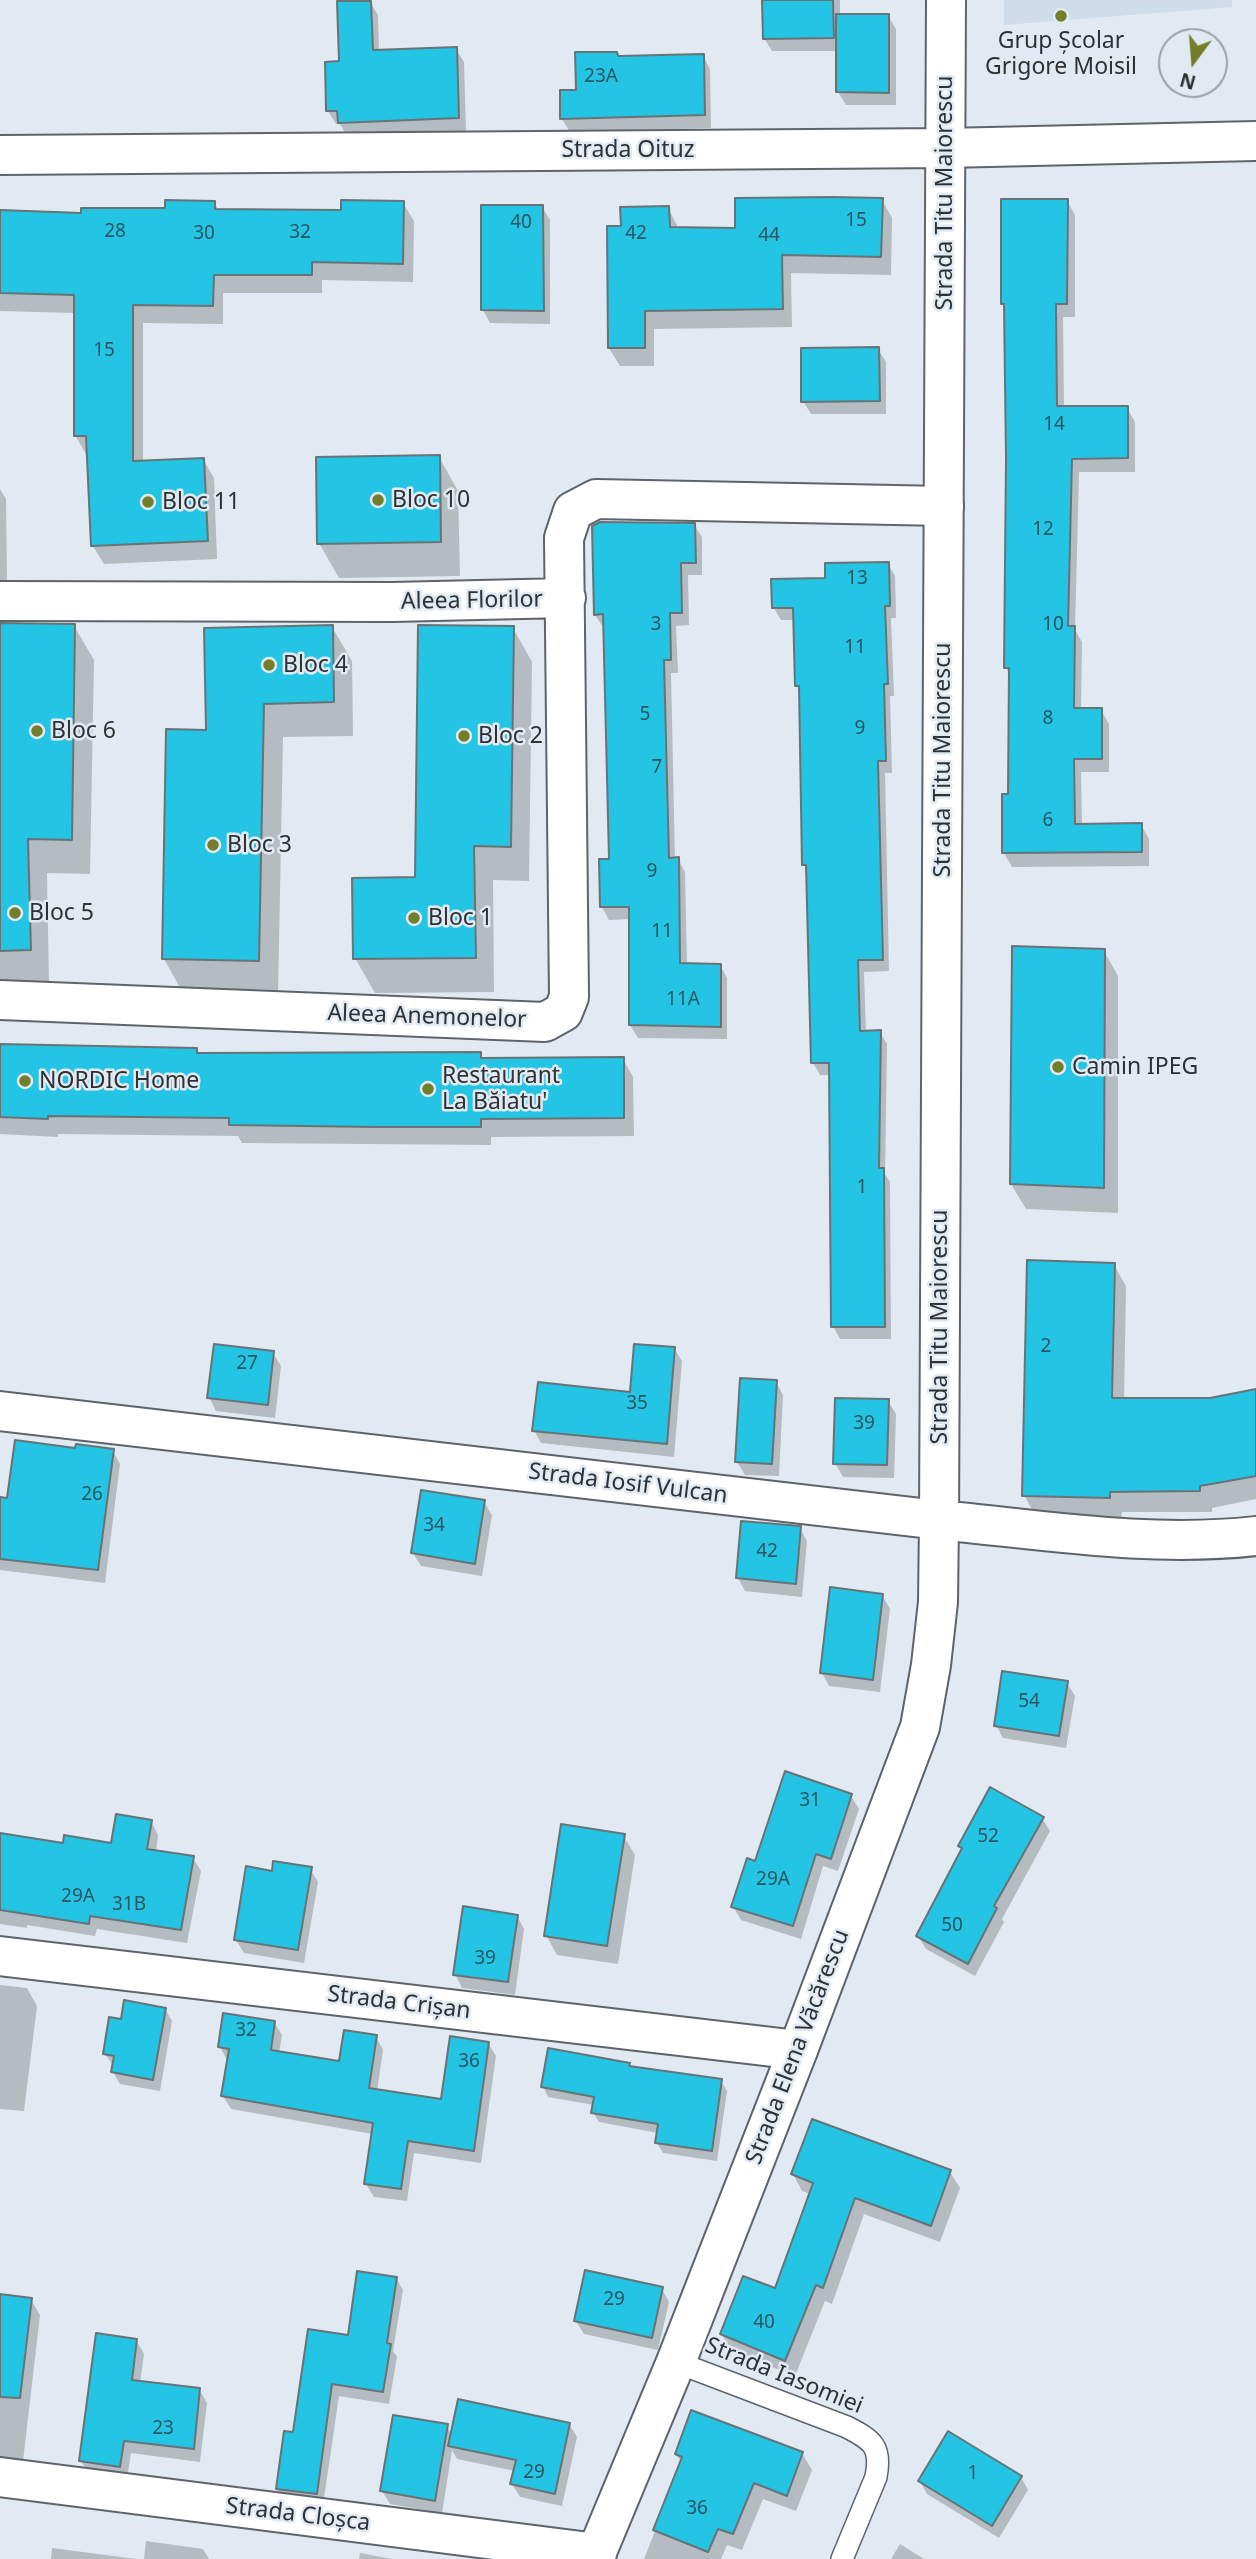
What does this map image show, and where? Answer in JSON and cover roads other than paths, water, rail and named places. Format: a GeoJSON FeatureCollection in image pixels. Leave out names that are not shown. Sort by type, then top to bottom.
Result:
{"type":"FeatureCollection","features":[{"type":"Feature","properties":{"kind":"street","name":"Strada Titu Maiorescu"},"geometry":{"type":"LineString","coordinates":[[939,1520],[946,0]]}},
{"type":"Feature","properties":{"kind":"street","name":"Strada Oituz"},"geometry":{"type":"LineString","coordinates":[[0,155],[946,148],[1256,141]]}},
{"type":"Feature","properties":{"kind":"street","name":"Aleea Florilor"},"geometry":{"type":"LineString","coordinates":[[0,601],[392,602],[566,598],[564,538],[573,511],[596,499],[944,506]]}},
{"type":"Feature","properties":{"kind":"street","name":"Aleea Anemonelor"},"geometry":{"type":"LineString","coordinates":[[0,1000],[545,1022],[563,1012],[569,997],[566,598]]}},
{"type":"Feature","properties":{"kind":"street","name":"Strada Iosif Vulcan"},"geometry":{"type":"LineString","coordinates":[[0,1411],[939,1520],[1147,1540],[1214,1541],[1256,1536]]}},
{"type":"Feature","properties":{"kind":"street","name":"Strada Elena Văcărescu"},"geometry":{"type":"LineString","coordinates":[[596,2556],[799,2050],[920,1727],[938,1602],[939,1520]]}},
{"type":"Feature","properties":{"kind":"street","name":"Strada Crișan"},"geometry":{"type":"LineString","coordinates":[[0,1956],[799,2050]]}},
{"type":"Feature","properties":{"kind":"street","name":"Strada Cloșca"},"geometry":{"type":"LineString","coordinates":[[0,2477],[596,2556]]}},
{"type":"Feature","properties":{"kind":"lane","name":"Strada Iasomiei"},"geometry":{"type":"LineString","coordinates":[[676,2361],[870,2438],[875,2447],[878,2467],[876,2477],[842,2559]]}},
{"type":"Feature","properties":{"kind":"place","name":"Grup Școlar Grigore Moisil"},"geometry":{"type":"Point","coordinates":[1061,16]}},
{"type":"Feature","properties":{"kind":"place","name":"Bloc 10"},"geometry":{"type":"Point","coordinates":[378,500]}},
{"type":"Feature","properties":{"kind":"place","name":"Bloc 11"},"geometry":{"type":"Point","coordinates":[148,502]}},
{"type":"Feature","properties":{"kind":"place","name":"Bloc 4"},"geometry":{"type":"Point","coordinates":[269,665]}},
{"type":"Feature","properties":{"kind":"place","name":"Bloc 6"},"geometry":{"type":"Point","coordinates":[37,731]}},
{"type":"Feature","properties":{"kind":"place","name":"Bloc 2"},"geometry":{"type":"Point","coordinates":[464,736]}},
{"type":"Feature","properties":{"kind":"place","name":"Bloc 3"},"geometry":{"type":"Point","coordinates":[213,845]}},
{"type":"Feature","properties":{"kind":"place","name":"Bloc 5"},"geometry":{"type":"Point","coordinates":[15,913]}},
{"type":"Feature","properties":{"kind":"place","name":"Bloc 1"},"geometry":{"type":"Point","coordinates":[414,918]}},
{"type":"Feature","properties":{"kind":"place","name":"Camin IPEG"},"geometry":{"type":"Point","coordinates":[1058,1067]}},
{"type":"Feature","properties":{"kind":"place","name":"NORDIC Home"},"geometry":{"type":"Point","coordinates":[25,1081]}},
{"type":"Feature","properties":{"kind":"place","name":"Restaurant La Băiatu'"},"geometry":{"type":"Point","coordinates":[428,1089]}}]}
